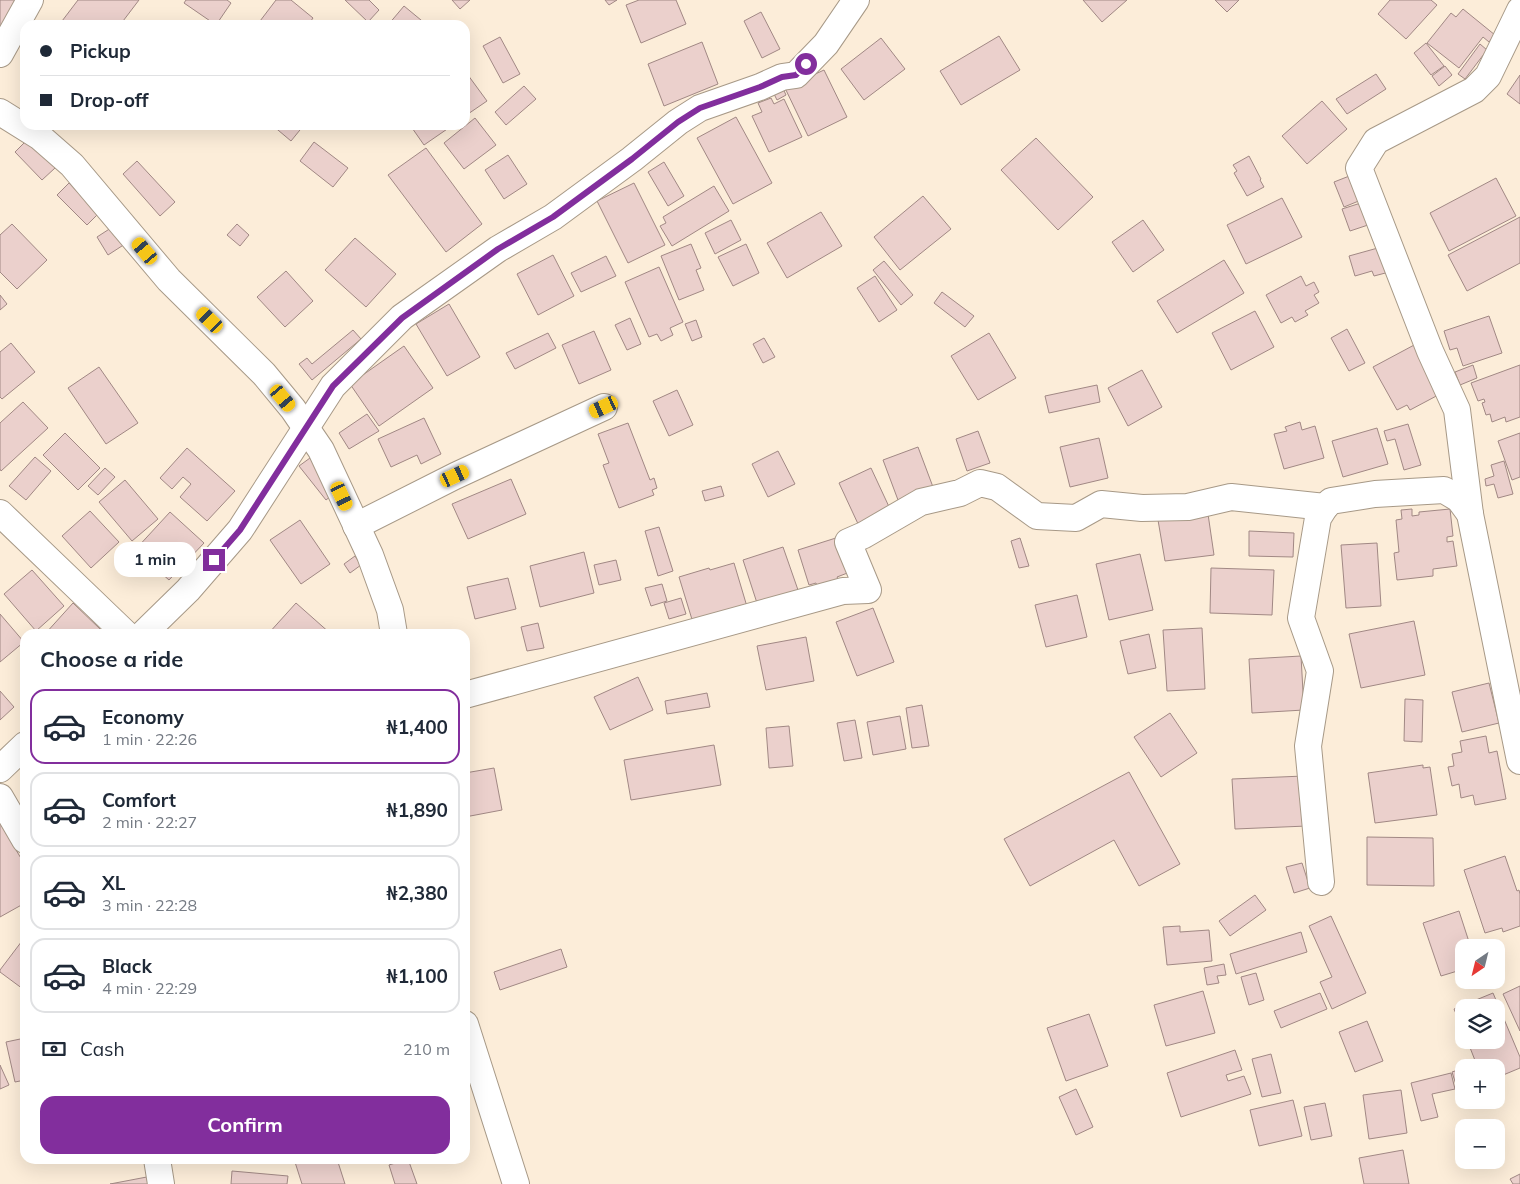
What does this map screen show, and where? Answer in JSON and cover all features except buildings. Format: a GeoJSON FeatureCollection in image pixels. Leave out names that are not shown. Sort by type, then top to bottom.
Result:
{"type":"FeatureCollection","features":[{"type":"Feature","properties":{"kind":"street"},"geometry":{"type":"LineString","coordinates":[[0,54],[30,0]]}},
{"type":"Feature","properties":{"kind":"street"},"geometry":{"type":"LineString","coordinates":[[148,629],[188,590],[240,530],[333,386],[402,318],[498,249],[553,217],[632,159],[678,122],[700,108],[760,87],[782,77],[796,75],[826,44],[856,0]]}},
{"type":"Feature","properties":{"kind":"street"},"geometry":{"type":"LineString","coordinates":[[1520,10],[1488,76],[1474,90],[1376,142],[1359,168],[1430,351],[1457,410],[1470,514],[1520,761]]}},
{"type":"Feature","properties":{"kind":"street"},"geometry":{"type":"LineString","coordinates":[[0,112],[20,124]]}},
{"type":"Feature","properties":{"kind":"street"},"geometry":{"type":"LineString","coordinates":[[30,130],[40,136],[72,165],[169,280],[264,374],[293,409],[321,450],[370,555],[390,610],[393,629]]}},
{"type":"Feature","properties":{"kind":"street"},"geometry":{"type":"LineString","coordinates":[[356,526],[455,476],[604,407]]}},
{"type":"Feature","properties":{"kind":"street"},"geometry":{"type":"LineString","coordinates":[[470,694],[843,592],[868,590],[848,542],[864,535],[921,502],[960,493],[980,483],[997,487],[1037,516],[1076,518],[1101,504],[1142,508],[1188,507],[1231,497],[1325,507]]}},
{"type":"Feature","properties":{"kind":"street"},"geometry":{"type":"LineString","coordinates":[[1321,882],[1308,746],[1320,671],[1301,618],[1317,524],[1325,507],[1331,501],[1375,494],[1444,490],[1459,499],[1470,514]]}},
{"type":"Feature","properties":{"kind":"street"},"geometry":{"type":"LineString","coordinates":[[0,514],[121,629]]}},
{"type":"Feature","properties":{"kind":"street"},"geometry":{"type":"LineString","coordinates":[[0,769],[20,750]]}},
{"type":"Feature","properties":{"kind":"street"},"geometry":{"type":"LineString","coordinates":[[0,797],[20,831]]}},
{"type":"Feature","properties":{"kind":"street"},"geometry":{"type":"LineString","coordinates":[[470,1040],[516,1184]]}},
{"type":"Feature","properties":{"kind":"street"},"geometry":{"type":"LineString","coordinates":[[158,1164],[161,1184]]}},
{"type":"Feature","properties":{"kind":"route"},"geometry":{"type":"LineString","coordinates":[[214,560],[240,530],[333,386],[402,318],[498,249],[553,217],[632,159],[678,122],[700,108],[760,87],[782,77],[796,75],[806,64]]}}]}
